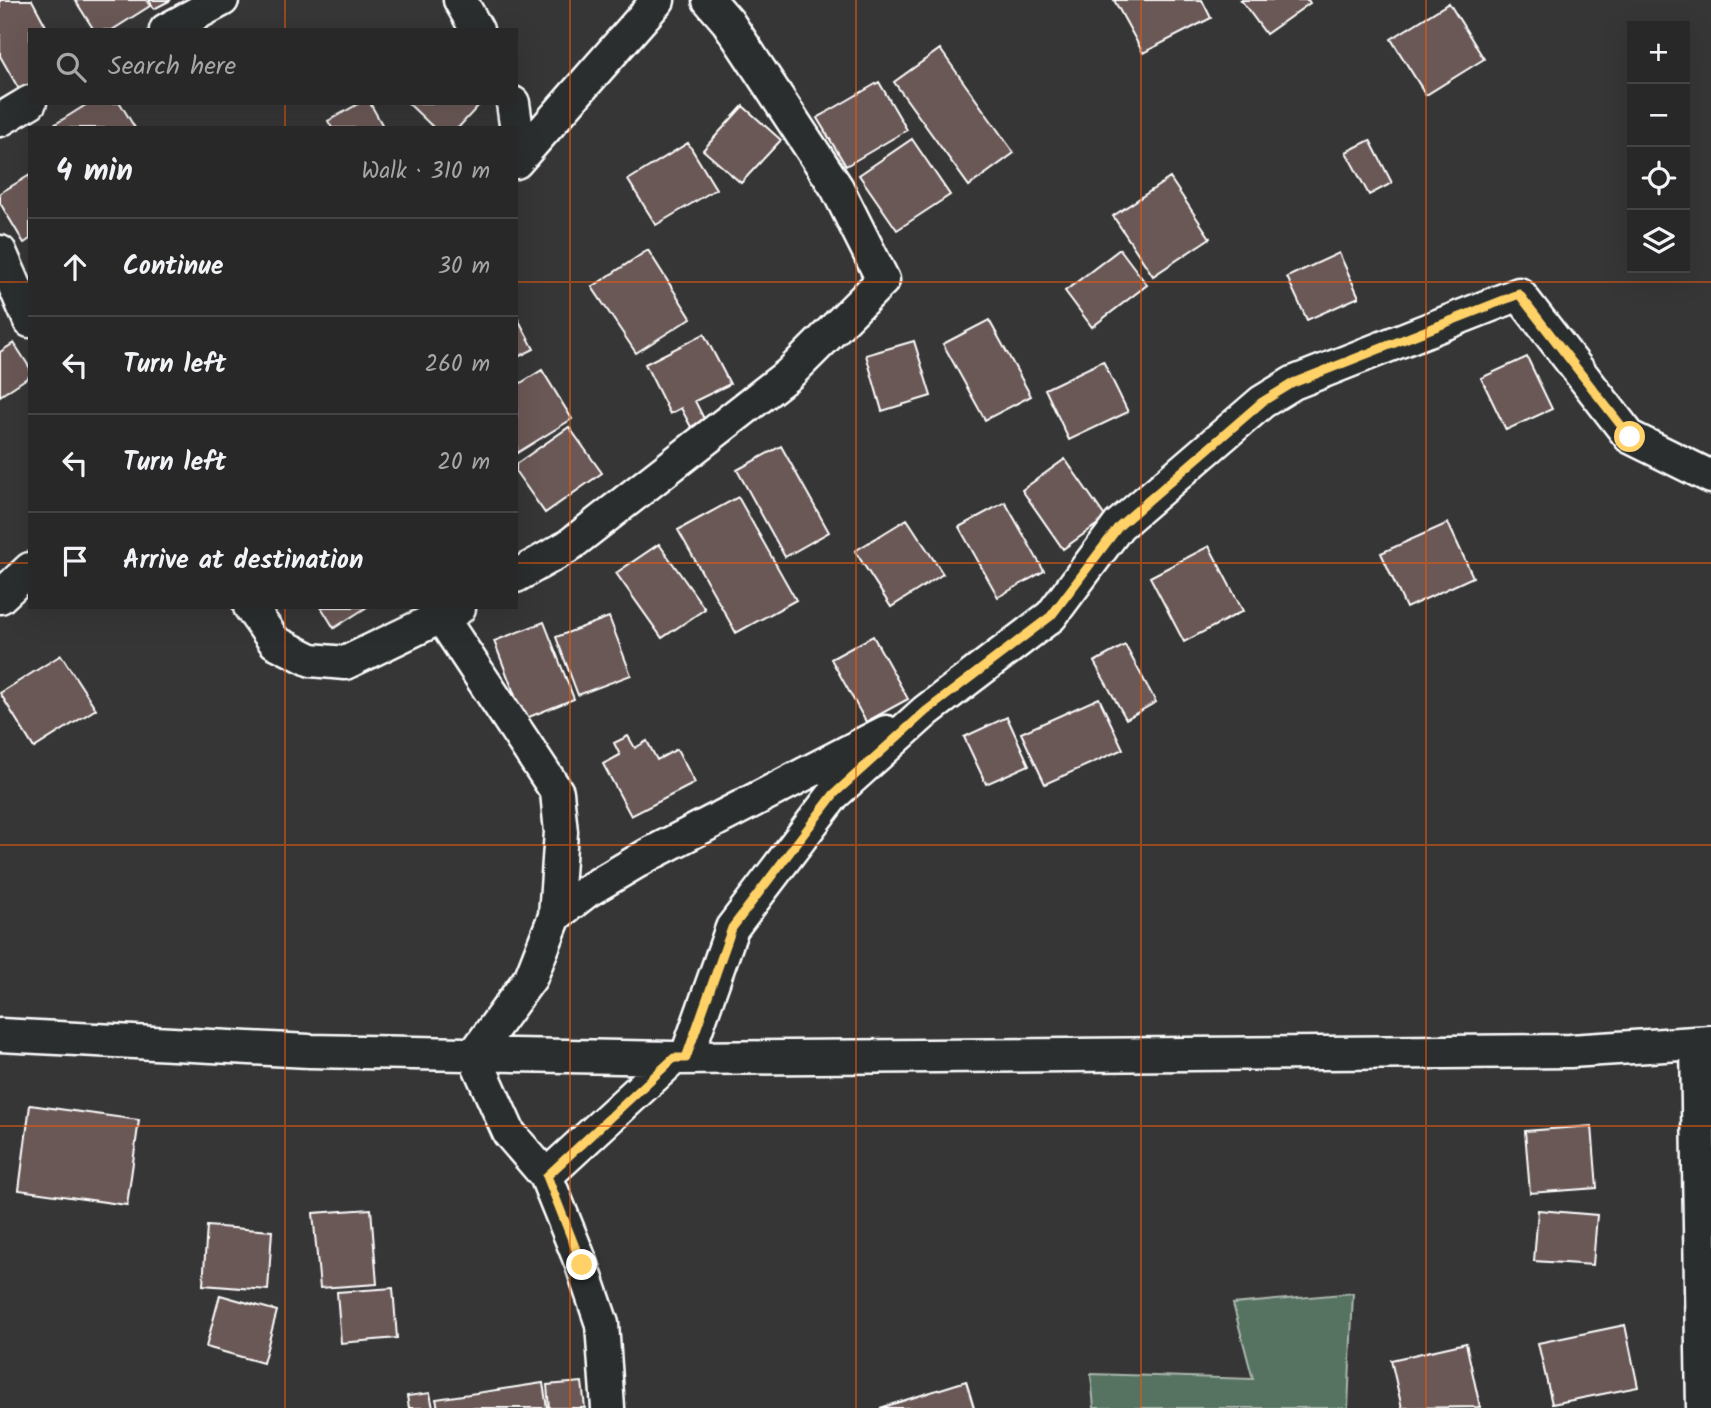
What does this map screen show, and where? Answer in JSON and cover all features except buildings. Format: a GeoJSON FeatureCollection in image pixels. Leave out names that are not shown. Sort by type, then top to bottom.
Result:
{"type":"FeatureCollection","features":[{"type":"Feature","properties":{"kind":"street"},"geometry":{"type":"LineString","coordinates":[[170,28],[222,0]]}},
{"type":"Feature","properties":{"kind":"street"},"geometry":{"type":"LineString","coordinates":[[460,0],[476,28]]}},
{"type":"Feature","properties":{"kind":"street"},"geometry":{"type":"LineString","coordinates":[[518,160],[658,0]]}},
{"type":"Feature","properties":{"kind":"street"},"geometry":{"type":"LineString","coordinates":[[518,575],[567,547],[789,374],[883,280],[836,188],[728,22],[709,0]]}},
{"type":"Feature","properties":{"kind":"street"},"geometry":{"type":"LineString","coordinates":[[0,120],[28,104]]}},
{"type":"Feature","properties":{"kind":"street"},"geometry":{"type":"LineString","coordinates":[[513,105],[516,126]]}},
{"type":"Feature","properties":{"kind":"street"},"geometry":{"type":"LineString","coordinates":[[0,252],[28,316]]}},
{"type":"Feature","properties":{"kind":"street"},"geometry":{"type":"LineString","coordinates":[[547,1176],[680,1058],[732,928],[834,794],[926,711],[1051,616],[1119,526],[1262,402],[1293,383],[1519,294],[1630,437],[1711,477]]}},
{"type":"Feature","properties":{"kind":"street"},"geometry":{"type":"LineString","coordinates":[[0,597],[28,571]]}},
{"type":"Feature","properties":{"kind":"street"},"geometry":{"type":"LineString","coordinates":[[251,609],[275,642],[311,660],[345,663],[451,612],[557,792],[561,832],[555,916],[531,977],[474,1055]]}},
{"type":"Feature","properties":{"kind":"street"},"geometry":{"type":"LineString","coordinates":[[555,916],[587,891],[648,855],[926,711]]}},
{"type":"Feature","properties":{"kind":"street"},"geometry":{"type":"LineString","coordinates":[[0,1035],[309,1051],[680,1058],[1570,1051],[1704,1042],[1703,1408]]}},
{"type":"Feature","properties":{"kind":"street"},"geometry":{"type":"LineString","coordinates":[[474,1055],[509,1133],[547,1176],[602,1324],[608,1408]]}},
{"type":"Feature","properties":{"kind":"green space"},"geometry":{"type":"Polygon","coordinates":[[[1353,1293],[1348,1408],[1094,1408],[1091,1374],[1253,1379],[1233,1304],[1353,1293]]]}},
{"type":"Feature","properties":{"kind":"route"},"geometry":{"type":"LineString","coordinates":[[582,1265],[547,1176],[674,1058],[686,1058],[732,928],[834,794],[926,711],[1051,616],[1119,526],[1262,402],[1293,383],[1519,294],[1630,437]]}}]}
